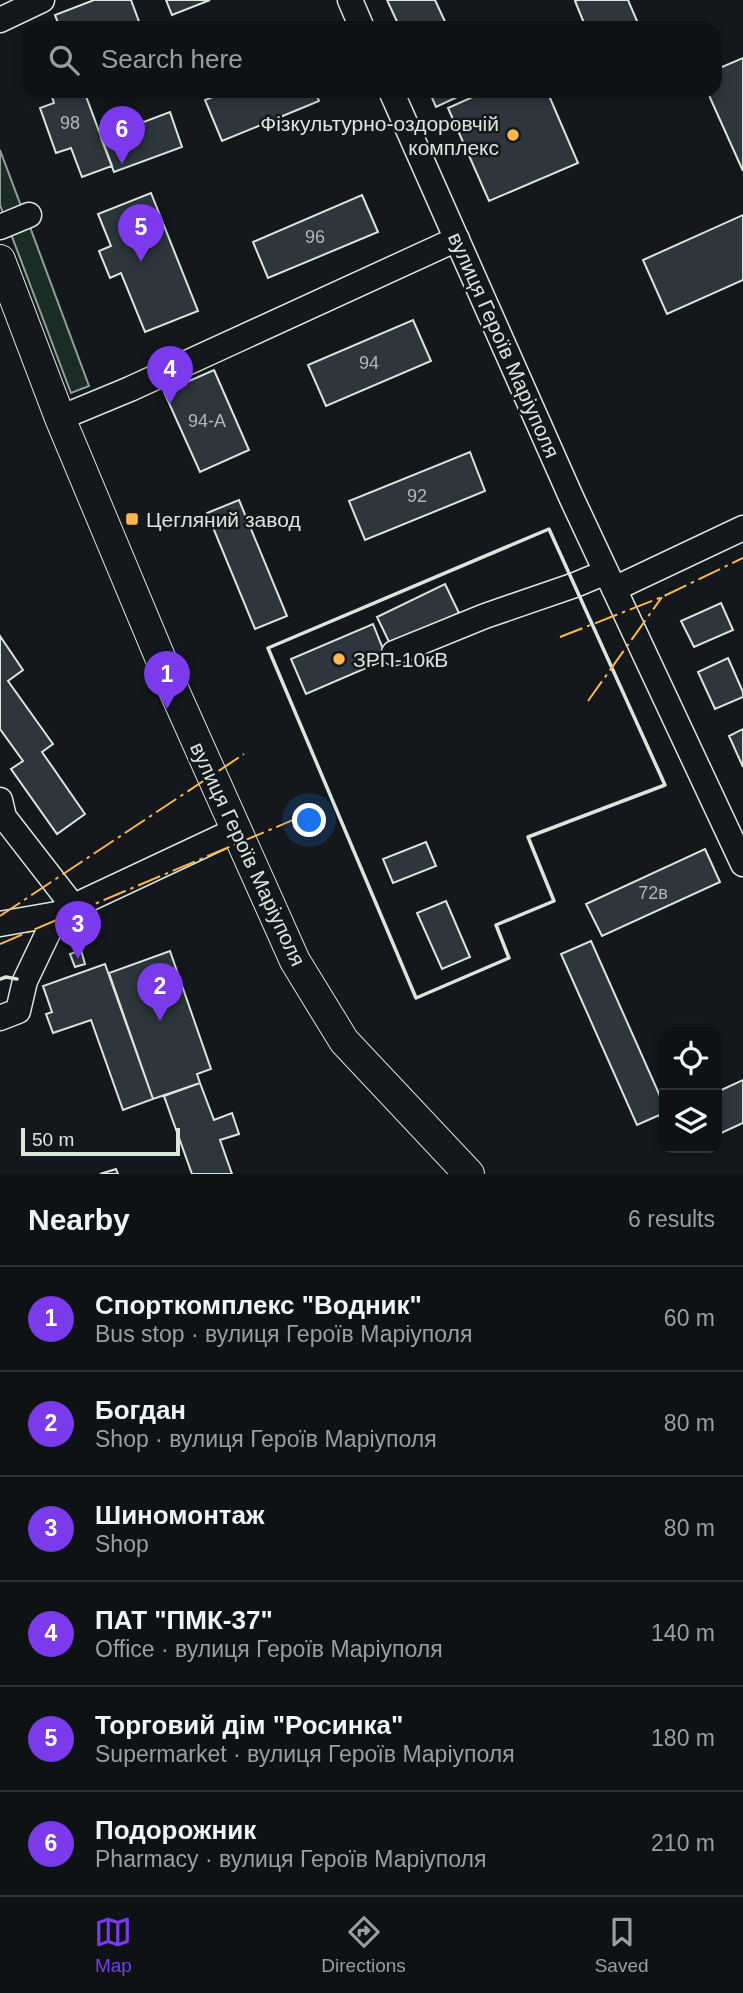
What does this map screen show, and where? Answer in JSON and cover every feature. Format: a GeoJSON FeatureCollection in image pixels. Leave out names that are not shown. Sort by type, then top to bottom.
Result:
{"type":"FeatureCollection","features":[{"type":"Feature","properties":{"kind":"main road","name":"вулиця Героїв Маріуполя"},"geometry":{"type":"LineString","coordinates":[[0,260],[60,418],[172,687],[295,961],[344,1041],[469,1174]]}},
{"type":"Feature","properties":{"kind":"street"},"geometry":{"type":"LineString","coordinates":[[0,20],[42,0]]}},
{"type":"Feature","properties":{"kind":"street"},"geometry":{"type":"LineString","coordinates":[[350,0],[359,21]]}},
{"type":"Feature","properties":{"kind":"street","name":"вулиця Героїв Маріуполя"},"geometry":{"type":"LineString","coordinates":[[394,98],[610,580],[743,864]]}},
{"type":"Feature","properties":{"kind":"street"},"geometry":{"type":"LineString","coordinates":[[0,227],[29,215]]}},
{"type":"Feature","properties":{"kind":"street"},"geometry":{"type":"LineString","coordinates":[[60,418],[111,387],[457,239]]}},
{"type":"Feature","properties":{"kind":"street"},"geometry":{"type":"LineString","coordinates":[[394,653],[485,616],[575,585],[610,580],[743,528]]}},
{"type":"Feature","properties":{"kind":"street"},"geometry":{"type":"LineString","coordinates":[[0,800],[4,817],[65,910]]}},
{"type":"Feature","properties":{"kind":"street"},"geometry":{"type":"LineString","coordinates":[[0,924],[65,910],[236,830]]}},
{"type":"Feature","properties":{"kind":"street"},"geometry":{"type":"LineString","coordinates":[[0,1018],[18,1012],[25,981],[65,910]]}},
{"type":"Feature","properties":{"kind":"green space"},"geometry":{"type":"Polygon","coordinates":[[[0,150],[21,206],[3,213],[0,205],[0,150]]]}},
{"type":"Feature","properties":{"kind":"green space"},"geometry":{"type":"Polygon","coordinates":[[[30,227],[89,386],[71,393],[11,234],[30,227]]]}},
{"type":"Feature","properties":{"kind":"building"},"geometry":{"type":"Polygon","coordinates":[[[94,0],[131,0],[139,21],[57,21],[55,15],[94,0]]]}},
{"type":"Feature","properties":{"kind":"building"},"geometry":{"type":"Polygon","coordinates":[[[166,0],[210,0],[172,15],[166,0]]]}},
{"type":"Feature","properties":{"kind":"building"},"geometry":{"type":"Polygon","coordinates":[[[387,0],[435,0],[445,21],[397,21],[387,0]]]}},
{"type":"Feature","properties":{"kind":"building"},"geometry":{"type":"Polygon","coordinates":[[[628,0],[637,21],[583,21],[575,1],[628,0]]]}},
{"type":"Feature","properties":{"kind":"building"},"geometry":{"type":"Polygon","coordinates":[[[743,58],[743,171],[710,98],[722,98],[722,67],[743,58]]]}},
{"type":"Feature","properties":{"kind":"building"},"geometry":{"type":"Polygon","coordinates":[[[52,98],[87,98],[112,166],[82,177],[71,148],[56,153],[40,108],[54,103],[52,98]]]}},
{"type":"Feature","properties":{"kind":"building"},"geometry":{"type":"Polygon","coordinates":[[[318,98],[319,101],[222,141],[205,100],[318,98]]]}},
{"type":"Feature","properties":{"kind":"building"},"geometry":{"type":"Polygon","coordinates":[[[432,98],[455,98],[436,107],[432,98]]]}},
{"type":"Feature","properties":{"kind":"building","name":"Фізкультурно-оздоровчій комплекс"},"geometry":{"type":"Polygon","coordinates":[[[470,98],[550,98],[578,163],[489,201],[448,108],[470,98]]]}},
{"type":"Feature","properties":{"kind":"building"},"geometry":{"type":"Polygon","coordinates":[[[170,112],[182,147],[114,172],[101,138],[170,112]]]}},
{"type":"Feature","properties":{"kind":"building"},"geometry":{"type":"Polygon","coordinates":[[[151,193],[198,311],[145,332],[121,273],[110,278],[99,251],[111,246],[98,214],[151,193]]]}},
{"type":"Feature","properties":{"kind":"building"},"geometry":{"type":"Polygon","coordinates":[[[362,195],[378,232],[268,278],[253,242],[362,195]]]}},
{"type":"Feature","properties":{"kind":"building"},"geometry":{"type":"Polygon","coordinates":[[[743,215],[743,280],[667,314],[643,260],[743,215]]]}},
{"type":"Feature","properties":{"kind":"building"},"geometry":{"type":"Polygon","coordinates":[[[413,320],[431,361],[326,406],[308,365],[413,320]]]}},
{"type":"Feature","properties":{"kind":"building"},"geometry":{"type":"Polygon","coordinates":[[[214,370],[249,450],[200,472],[164,392],[214,370]]]}},
{"type":"Feature","properties":{"kind":"building"},"geometry":{"type":"Polygon","coordinates":[[[470,452],[485,491],[365,540],[349,501],[470,452]]]}},
{"type":"Feature","properties":{"kind":"building"},"geometry":{"type":"Polygon","coordinates":[[[239,500],[287,616],[255,629],[207,513],[239,500]]]}},
{"type":"Feature","properties":{"kind":"building"},"geometry":{"type":"Polygon","coordinates":[[[445,584],[459,613],[391,646],[377,617],[445,584]]]}},
{"type":"Feature","properties":{"kind":"building"},"geometry":{"type":"Polygon","coordinates":[[[721,603],[733,630],[694,647],[681,621],[721,603]]]}},
{"type":"Feature","properties":{"kind":"building","name":"ЗРП-10кВ"},"geometry":{"type":"Polygon","coordinates":[[[373,624],[387,659],[306,694],[291,659],[373,624]]]}},
{"type":"Feature","properties":{"kind":"building"},"geometry":{"type":"Polygon","coordinates":[[[0,636],[23,670],[8,681],[53,744],[42,752],[85,814],[57,834],[11,769],[23,761],[0,729],[0,636]]]}},
{"type":"Feature","properties":{"kind":"building"},"geometry":{"type":"Polygon","coordinates":[[[728,658],[743,697],[715,709],[698,672],[728,658]]]}},
{"type":"Feature","properties":{"kind":"building"},"geometry":{"type":"Polygon","coordinates":[[[743,729],[743,767],[729,736],[743,729]]]}},
{"type":"Feature","properties":{"kind":"building"},"geometry":{"type":"Polygon","coordinates":[[[426,842],[436,866],[393,883],[383,859],[426,842]]]}},
{"type":"Feature","properties":{"kind":"building"},"geometry":{"type":"Polygon","coordinates":[[[705,849],[720,882],[602,936],[586,904],[705,849]]]}},
{"type":"Feature","properties":{"kind":"building"},"geometry":{"type":"Polygon","coordinates":[[[446,901],[470,957],[442,969],[417,913],[446,901]]]}},
{"type":"Feature","properties":{"kind":"building"},"geometry":{"type":"Polygon","coordinates":[[[591,941],[659,1094],[659,1115],[637,1125],[561,954],[591,941]]]}},
{"type":"Feature","properties":{"kind":"building"},"geometry":{"type":"Polygon","coordinates":[[[81,950],[85,964],[75,967],[70,954],[81,950]]]}},
{"type":"Feature","properties":{"kind":"building"},"geometry":{"type":"Polygon","coordinates":[[[170,951],[211,1069],[197,1074],[200,1083],[153,1099],[109,973],[170,951]]]}},
{"type":"Feature","properties":{"kind":"building"},"geometry":{"type":"Polygon","coordinates":[[[105,964],[153,1099],[123,1110],[91,1020],[53,1033],[46,1014],[52,1012],[43,986],[105,964]]]}},
{"type":"Feature","properties":{"kind":"building"},"geometry":{"type":"Polygon","coordinates":[[[743,1080],[743,1123],[722,1133],[722,1090],[743,1080]]]}},
{"type":"Feature","properties":{"kind":"building"},"geometry":{"type":"Polygon","coordinates":[[[200,1083],[214,1120],[232,1113],[239,1134],[220,1140],[232,1174],[192,1174],[164,1096],[200,1083]]]}},
{"type":"Feature","properties":{"kind":"building"},"geometry":{"type":"Polygon","coordinates":[[[116,1169],[118,1174],[100,1174],[116,1169]]]}},
{"type":"Feature","properties":{"kind":"wall"},"geometry":{"type":"LineString","coordinates":[[549,529],[665,785],[528,837],[554,901],[496,925],[509,958],[416,998],[268,648],[549,529]]}},
{"type":"Feature","properties":{"kind":"wall"},"geometry":{"type":"LineString","coordinates":[[0,979],[17,979]]}},
{"type":"Feature","properties":{"kind":"power"},"geometry":{"type":"LineString","coordinates":[[560,637],[662,597],[743,558]]}},
{"type":"Feature","properties":{"kind":"power"},"geometry":{"type":"LineString","coordinates":[[588,701],[662,597]]}},
{"type":"Feature","properties":{"kind":"power"},"geometry":{"type":"LineString","coordinates":[[0,916],[244,754]]}},
{"type":"Feature","properties":{"kind":"power"},"geometry":{"type":"LineString","coordinates":[[0,944],[300,817]]}},
{"type":"Feature","properties":{"kind":"place","name":"Фізкультурно-оздоровчій комплекс"},"geometry":{"type":"Point","coordinates":[513,135]}},
{"type":"Feature","properties":{"kind":"place","name":"Подорожник"},"geometry":{"type":"Point","coordinates":[122,164]}},
{"type":"Feature","properties":{"kind":"place","name":"Торговий дім \"Росинка\""},"geometry":{"type":"Point","coordinates":[141,262]}},
{"type":"Feature","properties":{"kind":"place","name":"ПАТ \"ПМК-37\""},"geometry":{"type":"Point","coordinates":[170,404]}},
{"type":"Feature","properties":{"kind":"place","name":"Цегляний завод"},"geometry":{"type":"Point","coordinates":[132,519]}},
{"type":"Feature","properties":{"kind":"place","name":"ЗРП-10кВ"},"geometry":{"type":"Point","coordinates":[339,659]}},
{"type":"Feature","properties":{"kind":"place","name":"Спорткомплекс \"Водник\""},"geometry":{"type":"Point","coordinates":[167,709]}},
{"type":"Feature","properties":{"kind":"place","name":"Шиномонтаж"},"geometry":{"type":"Point","coordinates":[78,959]}},
{"type":"Feature","properties":{"kind":"place","name":"Богдан"},"geometry":{"type":"Point","coordinates":[160,1021]}}]}
